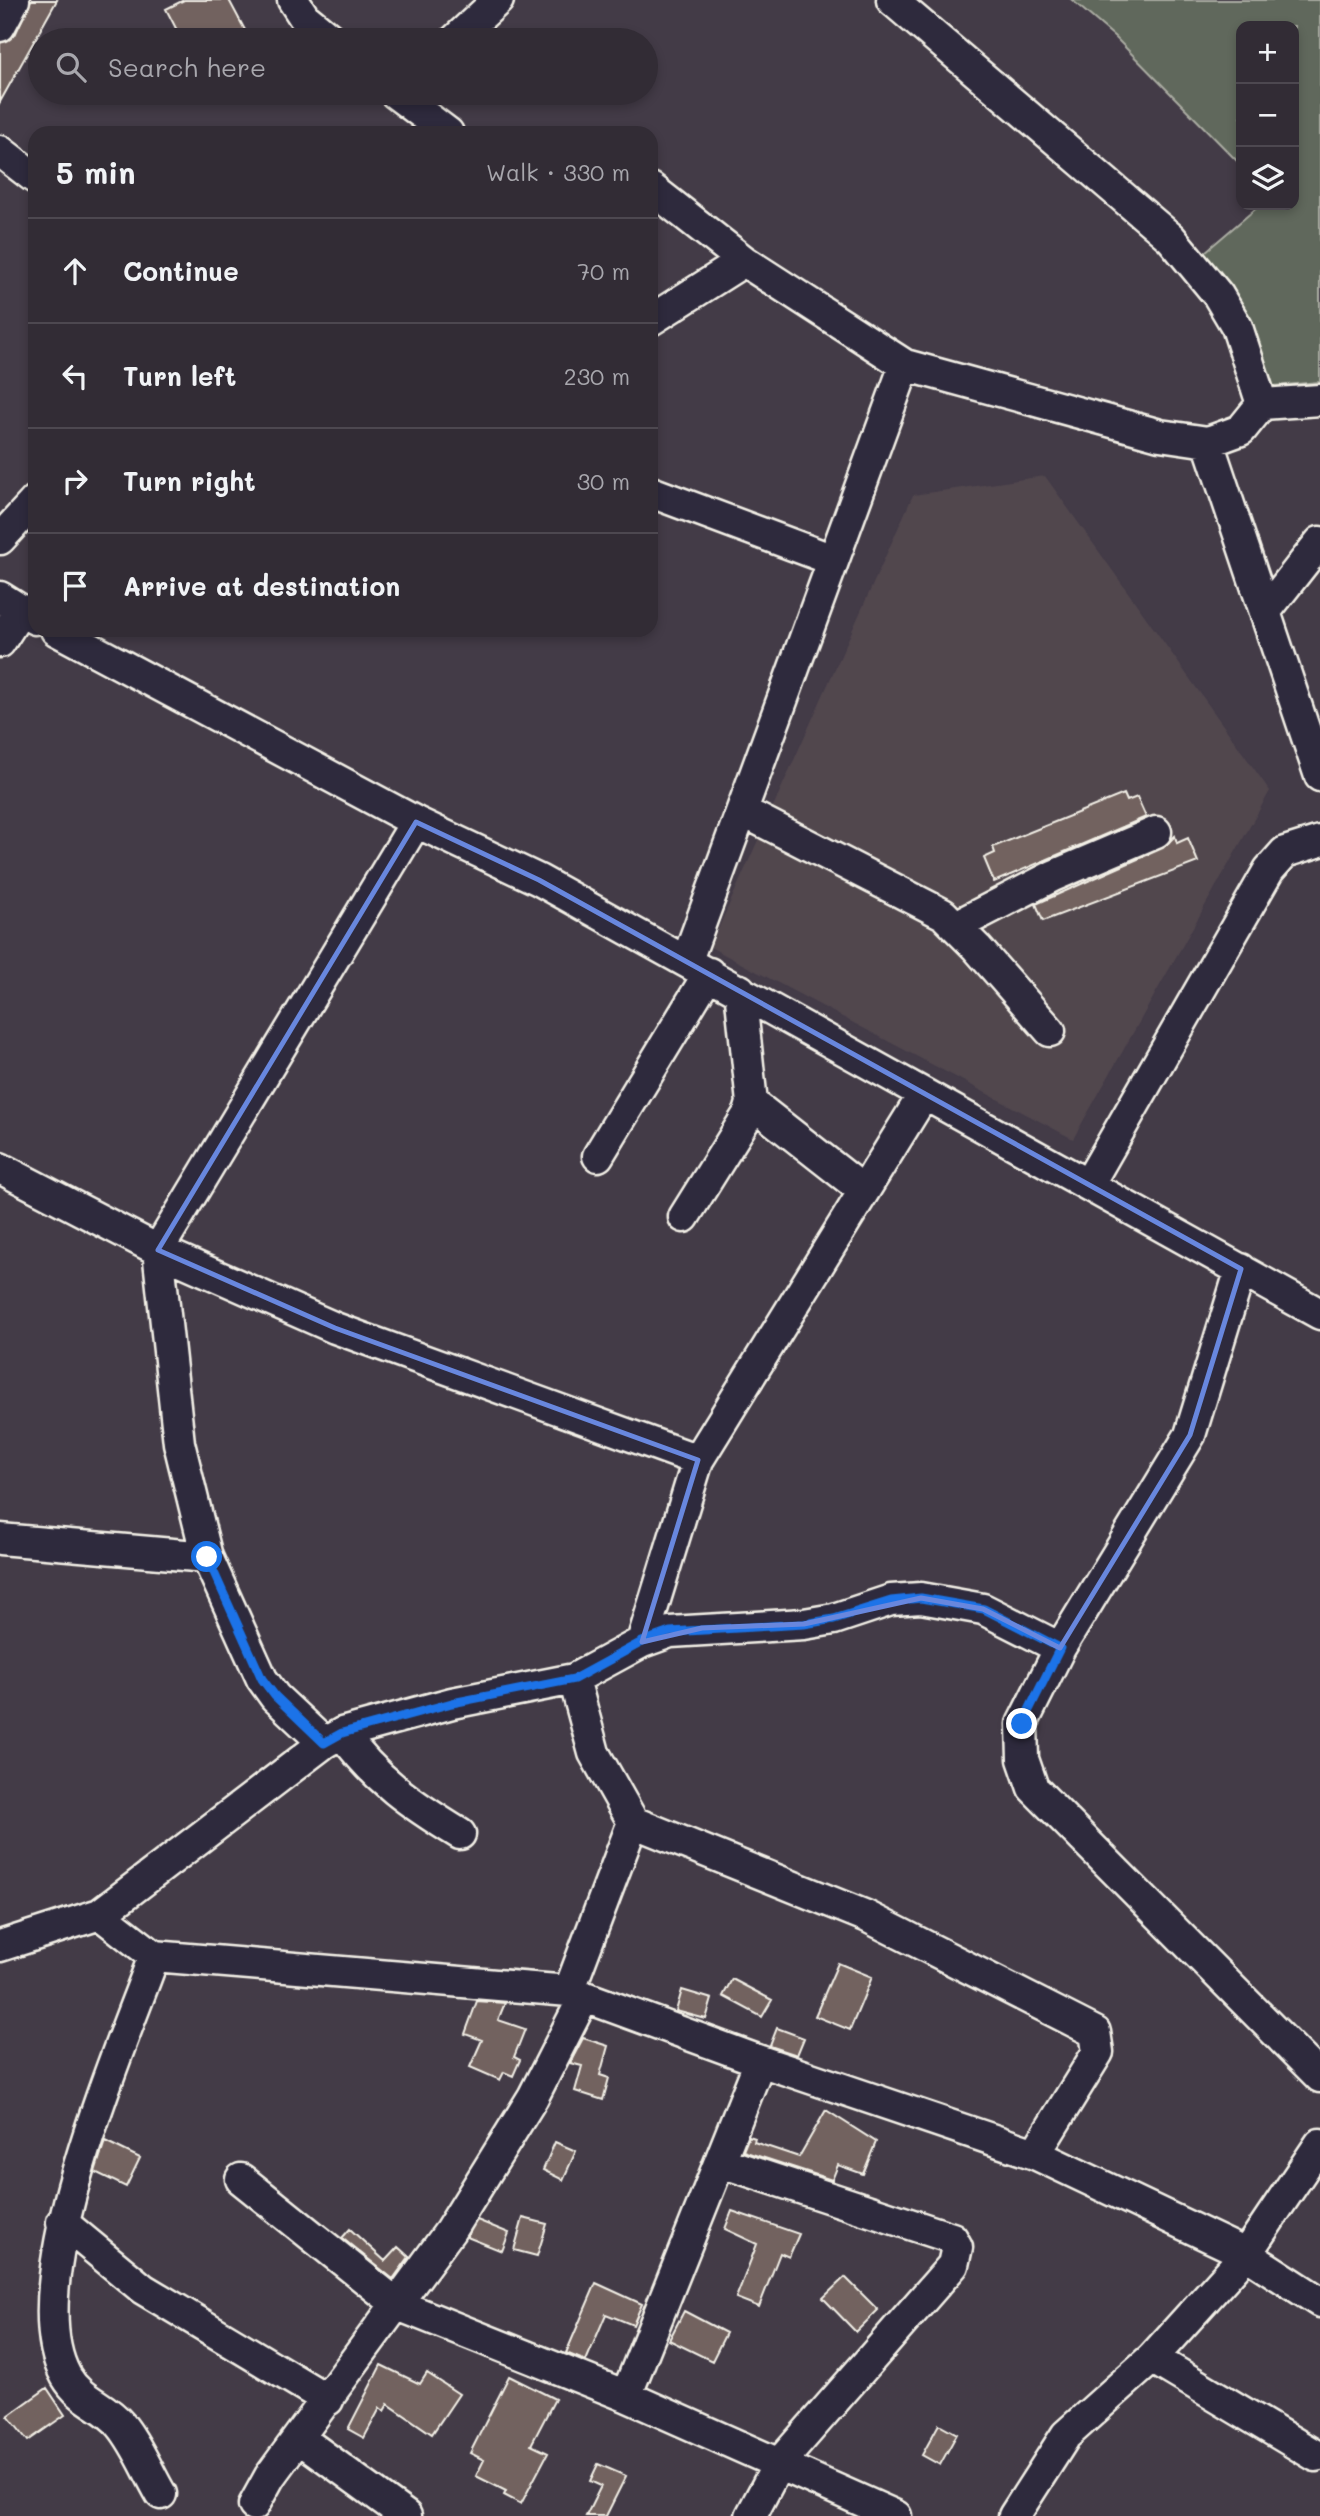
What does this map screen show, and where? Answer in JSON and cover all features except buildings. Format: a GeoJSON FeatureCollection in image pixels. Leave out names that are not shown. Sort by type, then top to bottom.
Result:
{"type":"FeatureCollection","features":[{"type":"Feature","properties":{"kind":"street"},"geometry":{"type":"LineString","coordinates":[[0,26],[14,0]]}},
{"type":"Feature","properties":{"kind":"street"},"geometry":{"type":"LineString","coordinates":[[293,0],[304,17],[317,28]]}},
{"type":"Feature","properties":{"kind":"street"},"geometry":{"type":"LineString","coordinates":[[468,28],[498,0]]}},
{"type":"Feature","properties":{"kind":"street"},"geometry":{"type":"LineString","coordinates":[[892,0],[1171,237],[1218,295],[1237,327],[1262,404]]}},
{"type":"Feature","properties":{"kind":"street"},"geometry":{"type":"LineString","coordinates":[[411,105],[439,126]]}},
{"type":"Feature","properties":{"kind":"street"},"geometry":{"type":"LineString","coordinates":[[0,151],[28,173]]}},
{"type":"Feature","properties":{"kind":"street"},"geometry":{"type":"LineString","coordinates":[[658,193],[744,261],[905,365],[1160,435],[1208,442],[1241,430],[1262,404],[1320,400]]}},
{"type":"Feature","properties":{"kind":"street"},"geometry":{"type":"LineString","coordinates":[[658,316],[744,261]]}},
{"type":"Feature","properties":{"kind":"street"},"geometry":{"type":"LineString","coordinates":[[598,1156],[698,967],[741,811],[905,365]]}},
{"type":"Feature","properties":{"kind":"street"},"geometry":{"type":"LineString","coordinates":[[1208,442],[1320,776]]}},
{"type":"Feature","properties":{"kind":"street"},"geometry":{"type":"LineString","coordinates":[[658,495],[833,561]]}},
{"type":"Feature","properties":{"kind":"street"},"geometry":{"type":"LineString","coordinates":[[0,539],[28,508]]}},
{"type":"Feature","properties":{"kind":"street"},"geometry":{"type":"LineString","coordinates":[[1265,612],[1320,542]]}},
{"type":"Feature","properties":{"kind":"street"},"geometry":{"type":"LineString","coordinates":[[0,642],[18,609]]}},
{"type":"Feature","properties":{"kind":"street"},"geometry":{"type":"LineString","coordinates":[[69,637],[416,822],[539,880],[1320,1314]]}},
{"type":"Feature","properties":{"kind":"street"},"geometry":{"type":"LineString","coordinates":[[741,811],[943,914],[1050,1031]]}},
{"type":"Feature","properties":{"kind":"street"},"geometry":{"type":"LineString","coordinates":[[416,822],[158,1250],[179,1443],[207,1557],[262,1679],[275,1696],[333,1738],[398,1794],[460,1834]]}},
{"type":"Feature","properties":{"kind":"street"},"geometry":{"type":"LineString","coordinates":[[956,926],[1054,876],[1156,832]]}},
{"type":"Feature","properties":{"kind":"street"},"geometry":{"type":"LineString","coordinates":[[1088,1185],[1269,870],[1285,852],[1320,841]]}},
{"type":"Feature","properties":{"kind":"street"},"geometry":{"type":"LineString","coordinates":[[684,1217],[749,1113],[751,1103],[740,990]]}},
{"type":"Feature","properties":{"kind":"street"},"geometry":{"type":"LineString","coordinates":[[642,1642],[698,1460],[925,1094]]}},
{"type":"Feature","properties":{"kind":"street"},"geometry":{"type":"LineString","coordinates":[[751,1103],[864,1192]]}},
{"type":"Feature","properties":{"kind":"street"},"geometry":{"type":"LineString","coordinates":[[0,1168],[158,1250],[335,1328],[698,1460]]}},
{"type":"Feature","properties":{"kind":"street"},"geometry":{"type":"LineString","coordinates":[[1241,1269],[1190,1435],[1060,1648],[1022,1724],[1023,1759],[1033,1788],[1320,2077]]}},
{"type":"Feature","properties":{"kind":"street"},"geometry":{"type":"LineString","coordinates":[[0,1539],[207,1557]]}},
{"type":"Feature","properties":{"kind":"street"},"geometry":{"type":"LineString","coordinates":[[0,1946],[100,1914],[333,1738],[452,1703],[574,1679],[642,1642],[670,1632],[804,1624],[834,1619],[891,1601],[921,1598],[984,1609],[1060,1648]]}},
{"type":"Feature","properties":{"kind":"street"},"geometry":{"type":"LineString","coordinates":[[574,1679],[594,1753],[633,1822],[866,1916],[1095,2032],[1098,2052],[1035,2154]]}},
{"type":"Feature","properties":{"kind":"street"},"geometry":{"type":"LineString","coordinates":[[254,2505],[270,2476],[450,2231],[533,2097],[577,1994],[633,1822]]}},
{"type":"Feature","properties":{"kind":"street"},"geometry":{"type":"LineString","coordinates":[[100,1914],[154,1956],[577,1994],[760,2061],[1035,2154],[1246,2254],[1320,2302]]}},
{"type":"Feature","properties":{"kind":"street"},"geometry":{"type":"LineString","coordinates":[[154,1956],[88,2135],[62,2222],[54,2294],[55,2343],[65,2374],[80,2396],[107,2412],[121,2425],[161,2494]]}},
{"type":"Feature","properties":{"kind":"street"},"geometry":{"type":"LineString","coordinates":[[626,2396],[760,2061]]}},
{"type":"Feature","properties":{"kind":"street"},"geometry":{"type":"LineString","coordinates":[[1014,2516],[1066,2435],[1152,2358],[1246,2254],[1320,2144]]}},
{"type":"Feature","properties":{"kind":"street"},"geometry":{"type":"LineString","coordinates":[[721,2162],[952,2238],[957,2246],[953,2265],[778,2465],[751,2516]]}},
{"type":"Feature","properties":{"kind":"street"},"geometry":{"type":"LineString","coordinates":[[241,2179],[398,2305],[626,2396],[896,2516]]}},
{"type":"Feature","properties":{"kind":"street"},"geometry":{"type":"LineString","coordinates":[[62,2222],[143,2289],[328,2400]]}},
{"type":"Feature","properties":{"kind":"street"},"geometry":{"type":"LineString","coordinates":[[1152,2358],[1316,2456]]}},
{"type":"Feature","properties":{"kind":"street"},"geometry":{"type":"LineString","coordinates":[[299,2438],[406,2516]]}},
{"type":"Feature","properties":{"kind":"highlighted area"},"geometry":{"type":"Polygon","coordinates":[[[416,822],[539,880],[1241,1269],[1190,1435],[1060,1648],[983,1609],[921,1598],[804,1624],[702,1628],[642,1642],[698,1460],[335,1328],[158,1250],[416,822]]]}},
{"type":"Feature","properties":{"kind":"shaded area"},"geometry":{"type":"Polygon","coordinates":[[[1072,0],[1320,0],[1320,382],[1262,387],[1198,258],[1254,210],[1299,210],[1299,21],[1236,21],[1236,160],[1115,37],[1072,0]]]}},
{"type":"Feature","properties":{"kind":"shaded area"},"geometry":{"type":"Polygon","coordinates":[[[1045,476],[1270,791],[1073,1139],[710,947],[913,495],[1045,476]]]}},
{"type":"Feature","properties":{"kind":"route"},"geometry":{"type":"LineString","coordinates":[[207,1557],[262,1679],[275,1696],[324,1743],[342,1733],[452,1703],[574,1679],[642,1642],[670,1632],[804,1624],[834,1619],[891,1601],[921,1598],[984,1609],[1060,1648],[1022,1724]]}}]}
